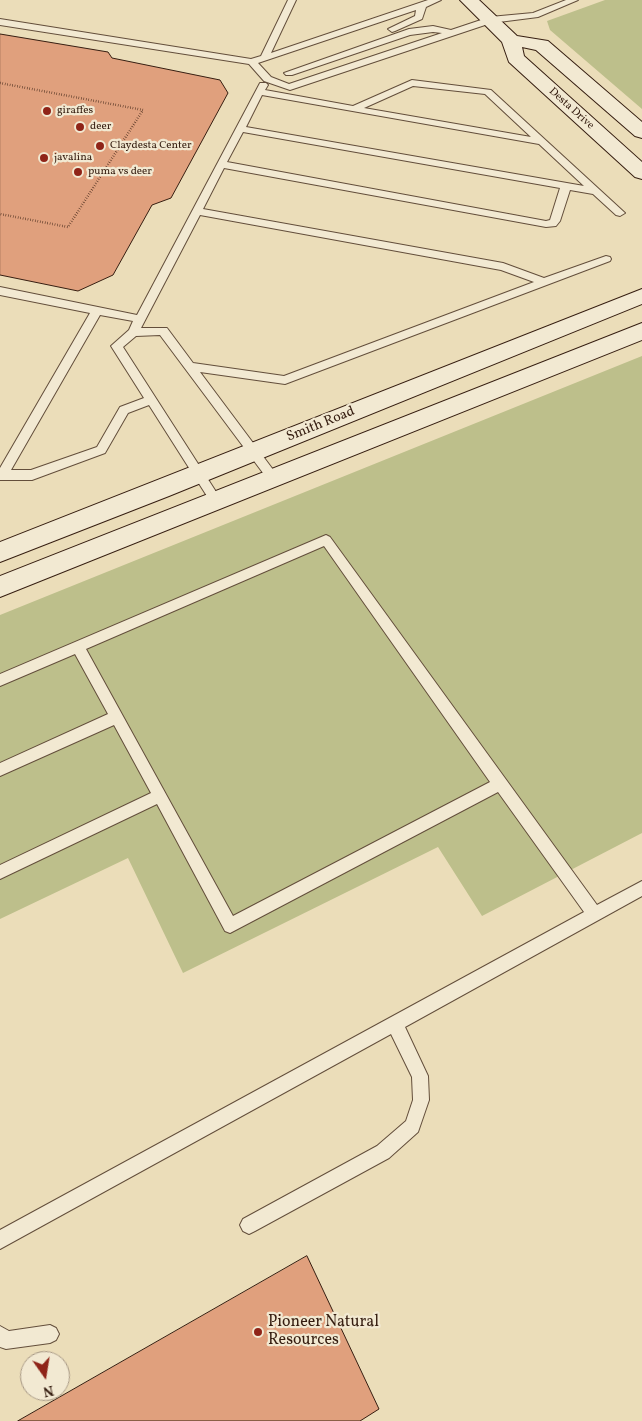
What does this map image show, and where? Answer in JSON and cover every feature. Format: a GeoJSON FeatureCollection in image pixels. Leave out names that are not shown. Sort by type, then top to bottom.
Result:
{"type":"FeatureCollection","features":[{"type":"Feature","properties":{"kind":"street","name":"Desta Drive"},"geometry":{"type":"LineString","coordinates":[[469,0],[511,40],[515,58],[642,173]]}},
{"type":"Feature","properties":{"kind":"street"},"geometry":{"type":"LineString","coordinates":[[511,40],[542,45],[642,132]]}},
{"type":"Feature","properties":{"kind":"street","name":"Smith Road"},"geometry":{"type":"LineString","coordinates":[[0,552],[199,475],[508,348],[642,296]]}},
{"type":"Feature","properties":{"kind":"street"},"geometry":{"type":"LineString","coordinates":[[0,587],[642,332]]}},
{"type":"Feature","properties":{"kind":"lane"},"geometry":{"type":"LineString","coordinates":[[265,56],[292,0]]}},
{"type":"Feature","properties":{"kind":"lane"},"geometry":{"type":"LineString","coordinates":[[0,22],[252,62],[265,56],[437,0]]}},
{"type":"Feature","properties":{"kind":"lane"},"geometry":{"type":"LineString","coordinates":[[252,62],[266,80],[274,84],[290,87],[490,20],[535,15],[574,0]]}},
{"type":"Feature","properties":{"kind":"lane"},"geometry":{"type":"LineString","coordinates":[[419,17],[422,5]]}},
{"type":"Feature","properties":{"kind":"lane"},"geometry":{"type":"LineString","coordinates":[[419,17],[433,29]]}},
{"type":"Feature","properties":{"kind":"lane"},"geometry":{"type":"LineString","coordinates":[[419,17],[286,69],[408,32],[433,29],[453,32]]}},
{"type":"Feature","properties":{"kind":"lane"},"geometry":{"type":"LineString","coordinates":[[216,501],[118,346],[133,332],[266,80]]}},
{"type":"Feature","properties":{"kind":"lane"},"geometry":{"type":"LineString","coordinates":[[356,108],[412,83],[483,90],[494,95],[620,213]]}},
{"type":"Feature","properties":{"kind":"lane"},"geometry":{"type":"LineString","coordinates":[[259,92],[543,142]]}},
{"type":"Feature","properties":{"kind":"lane"},"geometry":{"type":"LineString","coordinates":[[240,129],[596,191]]}},
{"type":"Feature","properties":{"kind":"lane"},"geometry":{"type":"LineString","coordinates":[[221,164],[546,224],[552,224],[556,221],[566,186]]}},
{"type":"Feature","properties":{"kind":"lane"},"geometry":{"type":"LineString","coordinates":[[197,211],[503,267],[544,282]]}},
{"type":"Feature","properties":{"kind":"lane"},"geometry":{"type":"LineString","coordinates":[[190,367],[285,380],[606,259]]}},
{"type":"Feature","properties":{"kind":"lane"},"geometry":{"type":"LineString","coordinates":[[0,291],[140,319]]}},
{"type":"Feature","properties":{"kind":"lane"},"geometry":{"type":"LineString","coordinates":[[1,475],[97,310]]}},
{"type":"Feature","properties":{"kind":"lane"},"geometry":{"type":"LineString","coordinates":[[133,332],[163,331],[273,478]]}},
{"type":"Feature","properties":{"kind":"lane"},"geometry":{"type":"LineString","coordinates":[[1,475],[32,475],[101,450],[124,410],[152,399]]}},
{"type":"Feature","properties":{"kind":"lane"},"geometry":{"type":"LineString","coordinates":[[0,680],[326,540],[595,914]]}},
{"type":"Feature","properties":{"kind":"lane"},"geometry":{"type":"LineString","coordinates":[[78,647],[230,926],[500,784]]}},
{"type":"Feature","properties":{"kind":"lane"},"geometry":{"type":"LineString","coordinates":[[0,770],[117,717]]}},
{"type":"Feature","properties":{"kind":"lane"},"geometry":{"type":"LineString","coordinates":[[0,872],[159,796]]}},
{"type":"Feature","properties":{"kind":"lane"},"geometry":{"type":"LineString","coordinates":[[0,1240],[642,888]]}},
{"type":"Feature","properties":{"kind":"lane"},"geometry":{"type":"LineString","coordinates":[[249,1224],[383,1152],[412,1126],[421,1100],[420,1076],[395,1024]]}},
{"type":"Feature","properties":{"kind":"lane"},"geometry":{"type":"LineString","coordinates":[[0,1336],[6,1340],[50,1334]]}},
{"type":"Feature","properties":{"kind":"path"},"geometry":{"type":"LineString","coordinates":[[0,83],[143,110],[68,227],[0,214]]}},
{"type":"Feature","properties":{"kind":"green space"},"geometry":{"type":"Polygon","coordinates":[[[605,0],[642,0],[642,109],[550,30],[547,21],[605,0]]]}},
{"type":"Feature","properties":{"kind":"green space"},"geometry":{"type":"Polygon","coordinates":[[[642,356],[642,833],[482,916],[438,847],[183,973],[128,858],[0,919],[0,615],[642,356]]]}},
{"type":"Feature","properties":{"kind":"building","name":"Claydesta Center"},"geometry":{"type":"Polygon","coordinates":[[[0,34],[108,52],[112,58],[220,80],[228,93],[171,198],[152,205],[113,275],[78,291],[0,275],[0,34]]]}},
{"type":"Feature","properties":{"kind":"building","name":"Pioneer Natural Resources"},"geometry":{"type":"Polygon","coordinates":[[[307,1256],[379,1409],[360,1421],[18,1421],[53,1401],[70,1401],[70,1391],[307,1256]]]}},
{"type":"Feature","properties":{"kind":"place","name":"giraffes"},"geometry":{"type":"Point","coordinates":[47,111]}},
{"type":"Feature","properties":{"kind":"place","name":"deer"},"geometry":{"type":"Point","coordinates":[80,127]}},
{"type":"Feature","properties":{"kind":"place","name":"Claydesta Center"},"geometry":{"type":"Point","coordinates":[100,146]}},
{"type":"Feature","properties":{"kind":"place","name":"javalina"},"geometry":{"type":"Point","coordinates":[44,158]}},
{"type":"Feature","properties":{"kind":"place","name":"puma vs deer"},"geometry":{"type":"Point","coordinates":[78,172]}},
{"type":"Feature","properties":{"kind":"place","name":"Pioneer Natural Resources"},"geometry":{"type":"Point","coordinates":[258,1332]}}]}
